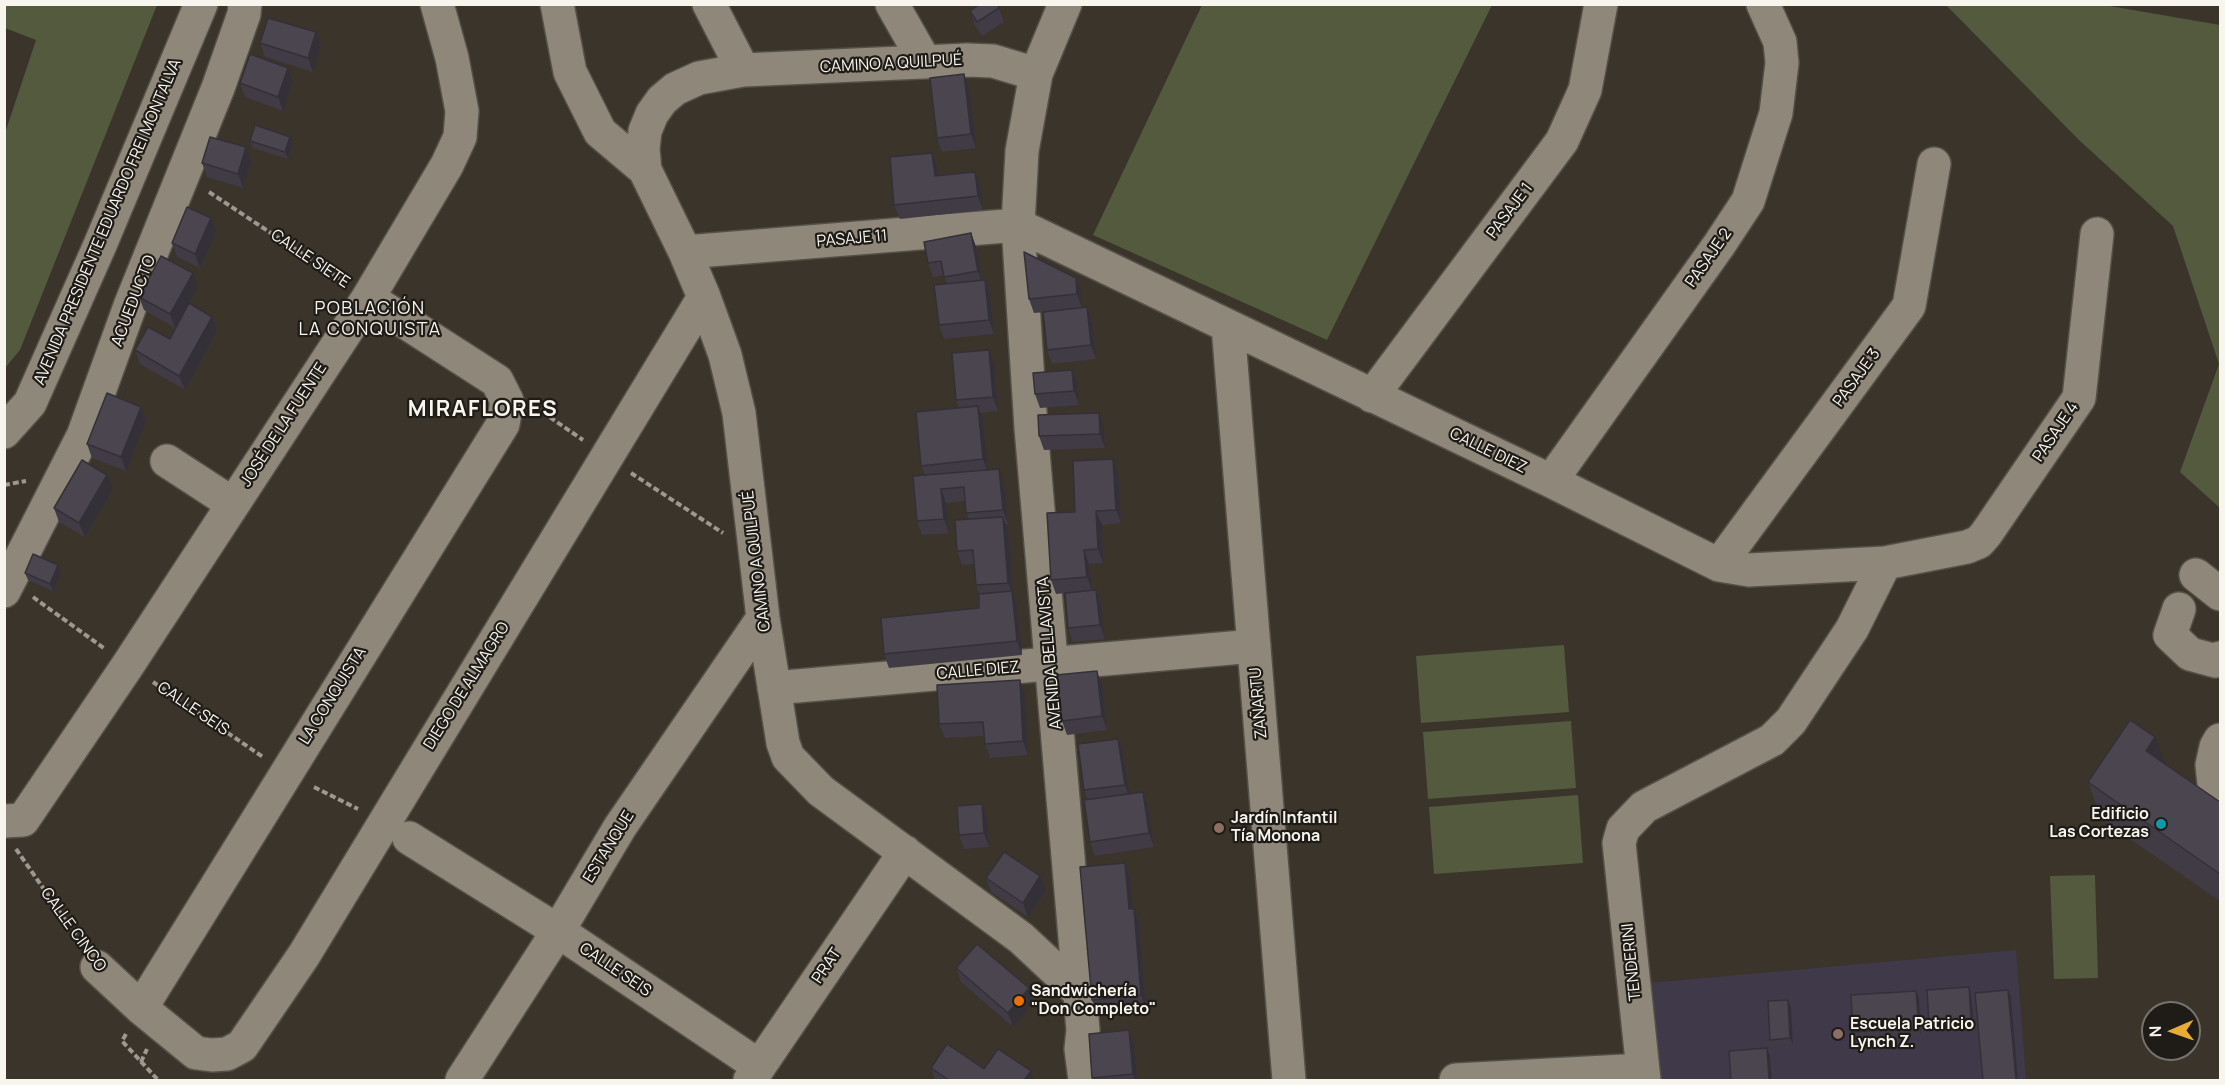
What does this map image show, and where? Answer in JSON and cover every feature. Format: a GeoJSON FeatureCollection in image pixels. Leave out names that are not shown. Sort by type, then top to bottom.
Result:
{"type":"FeatureCollection","features":[{"type":"Feature","properties":{"kind":"street","name":"AVENIDA PRESIDENTE EDUARDO FREI MONTALVA"},"geometry":{"type":"LineString","coordinates":[[4,432],[30,403],[95,256],[201,4]]}},
{"type":"Feature","properties":{"kind":"street","name":"ACUEDUCTO"},"geometry":{"type":"LineString","coordinates":[[7,586],[83,436],[130,306],[218,88],[244,14],[245,4]]}},
{"type":"Feature","properties":{"kind":"street","name":"JOSÉ DE LA FUENTE"},"geometry":{"type":"LineString","coordinates":[[13,828],[128,665],[368,298],[447,165],[460,137],[462,111],[452,58],[437,4]]}},
{"type":"Feature","properties":{"kind":"street"},"geometry":{"type":"LineString","coordinates":[[557,4],[570,72],[600,132],[645,170]]}},
{"type":"Feature","properties":{"kind":"street"},"geometry":{"type":"LineString","coordinates":[[709,4],[743,70]]}},
{"type":"Feature","properties":{"kind":"street"},"geometry":{"type":"LineString","coordinates":[[892,4],[925,62]]}},
{"type":"Feature","properties":{"kind":"street"},"geometry":{"type":"LineString","coordinates":[[1018,225],[1022,151],[1036,74],[1065,4]]}},
{"type":"Feature","properties":{"kind":"street","name":"PASAJE 1"},"geometry":{"type":"LineString","coordinates":[[1372,396],[1562,141],[1585,90],[1601,4]]}},
{"type":"Feature","properties":{"kind":"street","name":"PASAJE 2"},"geometry":{"type":"LineString","coordinates":[[1551,481],[1748,201],[1776,113],[1782,63],[1780,42],[1763,4]]}},
{"type":"Feature","properties":{"kind":"street","name":"CAMINO A QUILPUÉ"},"geometry":{"type":"LineString","coordinates":[[1036,74],[993,61],[743,70],[699,78],[675,89],[662,100],[652,114],[645,131],[643,149],[645,170],[686,252],[704,297],[724,355],[739,413],[763,618],[783,743],[788,757],[821,791],[1021,938],[1080,993]]}},
{"type":"Feature","properties":{"kind":"street","name":"PASAJE 3"},"geometry":{"type":"LineString","coordinates":[[1719,565],[1909,306],[1934,164]]}},
{"type":"Feature","properties":{"kind":"street","name":"CALLE DIEZ"},"geometry":{"type":"LineString","coordinates":[[1018,225],[1551,481],[1719,565],[1749,570],[1885,563],[1967,547],[1978,542]]}},
{"type":"Feature","properties":{"kind":"street","name":"PASAJE 11"},"geometry":{"type":"LineString","coordinates":[[686,252],[1018,225]]}},
{"type":"Feature","properties":{"kind":"street","name":"AVENIDA BELLAVISTA"},"geometry":{"type":"LineString","coordinates":[[1018,225],[1031,428],[1080,993],[1083,1030],[1081,1048],[1085,1080]]}},
{"type":"Feature","properties":{"kind":"street","name":"PASAJE 4"},"geometry":{"type":"LineString","coordinates":[[1978,542],[1986,534],[2079,398],[2097,234]]}},
{"type":"Feature","properties":{"kind":"street","name":"DIEGO DE ALMAGRO"},"geometry":{"type":"LineString","coordinates":[[212,1055],[227,1054],[242,1046],[304,955],[396,830],[704,297]]}},
{"type":"Feature","properties":{"kind":"street","name":"CALLE SIETE"},"geometry":{"type":"LineString","coordinates":[[368,298],[497,381]]}},
{"type":"Feature","properties":{"kind":"street","name":"ZAÑARTU"},"geometry":{"type":"LineString","coordinates":[[1228,326],[1289,1080]]}},
{"type":"Feature","properties":{"kind":"street","name":"LA CONQUISTA"},"geometry":{"type":"LineString","coordinates":[[141,1008],[503,424],[507,401],[497,381]]}},
{"type":"Feature","properties":{"kind":"street"},"geometry":{"type":"LineString","coordinates":[[167,461],[233,504]]}},
{"type":"Feature","properties":{"kind":"street","name":"TENDERINI"},"geometry":{"type":"LineString","coordinates":[[1644,1075],[1619,843],[1623,829],[1644,807],[1772,740],[1791,722],[1852,629],[1885,563]]}},
{"type":"Feature","properties":{"kind":"street"},"geometry":{"type":"LineString","coordinates":[[2179,609],[2170,635],[2190,654],[2216,661],[2220,658]]}},
{"type":"Feature","properties":{"kind":"street","name":"ESTANQUE"},"geometry":{"type":"LineString","coordinates":[[462,1080],[558,931],[620,827],[763,618]]}},
{"type":"Feature","properties":{"kind":"street","name":"CALLE DIEZ"},"geometry":{"type":"LineString","coordinates":[[774,688],[1254,646]]}},
{"type":"Feature","properties":{"kind":"street"},"geometry":{"type":"LineString","coordinates":[[2220,740],[2212,765],[2214,784],[2220,796]]}},
{"type":"Feature","properties":{"kind":"street","name":"CALLE SEIS"},"geometry":{"type":"LineString","coordinates":[[396,830],[558,931],[755,1073]]}},
{"type":"Feature","properties":{"kind":"street","name":"PRAT"},"geometry":{"type":"LineString","coordinates":[[755,1073],[905,852]]}},
{"type":"Feature","properties":{"kind":"street","name":"CALLE CINCO"},"geometry":{"type":"LineString","coordinates":[[97,967],[141,1008],[196,1053],[212,1055]]}},
{"type":"Feature","properties":{"kind":"street"},"geometry":{"type":"LineString","coordinates":[[1063,1080],[1081,1048]]}},
{"type":"Feature","properties":{"kind":"street"},"geometry":{"type":"LineString","coordinates":[[1456,1080],[1644,1075]]}},
{"type":"Feature","properties":{"kind":"path","name":"CALLE SIETE"},"geometry":{"type":"LineString","coordinates":[[184,176],[368,298]]}},
{"type":"Feature","properties":{"kind":"path","name":"CALLE SEIS"},"geometry":{"type":"LineString","coordinates":[[7,586],[286,772],[396,830]]}},
{"type":"Feature","properties":{"kind":"path","name":"CALLE CINCO"},"geometry":{"type":"LineString","coordinates":[[13,828],[97,967]]}},
{"type":"Feature","properties":{"kind":"shaded area","name":"Escuela Patricio Lynch Z."},"geometry":{"type":"Polygon","coordinates":[[[2016,950],[2026,1080],[1658,1080],[1649,983],[2016,950]]]}},
{"type":"Feature","properties":{"kind":"green space"},"geometry":{"type":"Polygon","coordinates":[[[5,4],[157,5],[20,350],[5,368],[5,133],[36,40],[5,28],[5,4]]]}},
{"type":"Feature","properties":{"kind":"green space"},"geometry":{"type":"Polygon","coordinates":[[[1202,5],[1492,5],[1327,340],[1093,235],[1202,5]]]}},
{"type":"Feature","properties":{"kind":"green space"},"geometry":{"type":"Polygon","coordinates":[[[1946,5],[2104,5],[2220,25],[2220,508],[2180,472],[2219,364],[2173,226],[2079,140],[1946,5]]]}},
{"type":"Feature","properties":{"kind":"green space"},"geometry":{"type":"Polygon","coordinates":[[[1564,645],[1569,712],[1421,723],[1416,656],[1564,645]]]}},
{"type":"Feature","properties":{"kind":"green space"},"geometry":{"type":"Polygon","coordinates":[[[1571,721],[1576,788],[1428,799],[1423,732],[1571,721]]]}},
{"type":"Feature","properties":{"kind":"green space"},"geometry":{"type":"Polygon","coordinates":[[[1578,795],[1583,863],[1434,874],[1429,807],[1578,795]]]}},
{"type":"Feature","properties":{"kind":"green space"},"geometry":{"type":"Polygon","coordinates":[[[2095,875],[2098,978],[2054,979],[2050,876],[2095,875]]]}},
{"type":"Feature","properties":{"kind":"building"},"geometry":{"type":"Polygon","coordinates":[[[980,4],[997,4],[999,8],[977,22],[970,11],[980,4]]]}},
{"type":"Feature","properties":{"kind":"building"},"geometry":{"type":"Polygon","coordinates":[[[268,18],[316,32],[308,58],[260,43],[268,18]]]}},
{"type":"Feature","properties":{"kind":"building"},"geometry":{"type":"Polygon","coordinates":[[[250,54],[288,68],[278,97],[240,83],[250,54]]]}},
{"type":"Feature","properties":{"kind":"building"},"geometry":{"type":"Polygon","coordinates":[[[964,74],[971,134],[937,138],[930,78],[964,74]]]}},
{"type":"Feature","properties":{"kind":"building"},"geometry":{"type":"Polygon","coordinates":[[[255,125],[290,137],[285,152],[250,141],[255,125]]]}},
{"type":"Feature","properties":{"kind":"building"},"geometry":{"type":"Polygon","coordinates":[[[210,137],[246,147],[238,174],[202,163],[210,137]]]}},
{"type":"Feature","properties":{"kind":"building"},"geometry":{"type":"Polygon","coordinates":[[[932,153],[935,176],[975,172],[978,196],[894,205],[890,157],[932,153]]]}},
{"type":"Feature","properties":{"kind":"building"},"geometry":{"type":"Polygon","coordinates":[[[187,207],[211,218],[195,254],[172,243],[187,207]]]}},
{"type":"Feature","properties":{"kind":"building"},"geometry":{"type":"Polygon","coordinates":[[[971,233],[978,271],[944,277],[941,261],[928,263],[924,242],[971,233]]]}},
{"type":"Feature","properties":{"kind":"building"},"geometry":{"type":"Polygon","coordinates":[[[1024,252],[1076,278],[1077,294],[1029,299],[1024,252]]]}},
{"type":"Feature","properties":{"kind":"building"},"geometry":{"type":"Polygon","coordinates":[[[161,256],[193,273],[170,314],[139,297],[161,256]]]}},
{"type":"Feature","properties":{"kind":"building"},"geometry":{"type":"Polygon","coordinates":[[[985,280],[989,320],[939,325],[934,285],[985,280]]]}},
{"type":"Feature","properties":{"kind":"building"},"geometry":{"type":"Polygon","coordinates":[[[189,303],[212,317],[179,376],[135,350],[148,327],[170,339],[189,303]]]}},
{"type":"Feature","properties":{"kind":"building"},"geometry":{"type":"Polygon","coordinates":[[[1087,307],[1091,345],[1047,350],[1043,312],[1087,307]]]}},
{"type":"Feature","properties":{"kind":"building"},"geometry":{"type":"Polygon","coordinates":[[[989,350],[993,397],[956,400],[952,353],[989,350]]]}},
{"type":"Feature","properties":{"kind":"building"},"geometry":{"type":"Polygon","coordinates":[[[1072,370],[1074,391],[1035,394],[1033,373],[1072,370]]]}},
{"type":"Feature","properties":{"kind":"building"},"geometry":{"type":"Polygon","coordinates":[[[107,393],[141,407],[121,457],[87,444],[107,393]]]}},
{"type":"Feature","properties":{"kind":"building"},"geometry":{"type":"Polygon","coordinates":[[[978,406],[983,459],[921,466],[916,412],[978,406]]]}},
{"type":"Feature","properties":{"kind":"building"},"geometry":{"type":"Polygon","coordinates":[[[1099,413],[1100,434],[1039,436],[1038,415],[1099,413]]]}},
{"type":"Feature","properties":{"kind":"building"},"geometry":{"type":"Polygon","coordinates":[[[1113,459],[1116,510],[1096,511],[1098,549],[1084,550],[1087,577],[1051,580],[1047,513],[1075,512],[1073,461],[1113,459]]]}},
{"type":"Feature","properties":{"kind":"building"},"geometry":{"type":"Polygon","coordinates":[[[82,460],[107,475],[79,523],[54,508],[82,460]]]}},
{"type":"Feature","properties":{"kind":"building"},"geometry":{"type":"Polygon","coordinates":[[[999,469],[1003,510],[966,513],[964,487],[941,489],[944,519],[917,521],[913,476],[999,469]]]}},
{"type":"Feature","properties":{"kind":"building"},"geometry":{"type":"Polygon","coordinates":[[[1003,517],[1008,583],[976,585],[973,550],[957,551],[955,520],[1003,517]]]}},
{"type":"Feature","properties":{"kind":"building"},"geometry":{"type":"Polygon","coordinates":[[[33,554],[58,565],[50,584],[25,573],[33,554]]]}},
{"type":"Feature","properties":{"kind":"building"},"geometry":{"type":"Polygon","coordinates":[[[1096,590],[1100,625],[1068,628],[1065,593],[1096,590]]]}},
{"type":"Feature","properties":{"kind":"building"},"geometry":{"type":"Polygon","coordinates":[[[1012,591],[1017,641],[884,654],[881,618],[979,608],[979,594],[1012,591]]]}},
{"type":"Feature","properties":{"kind":"building"},"geometry":{"type":"Polygon","coordinates":[[[1097,671],[1102,716],[1062,721],[1056,675],[1097,671]]]}},
{"type":"Feature","properties":{"kind":"building"},"geometry":{"type":"Polygon","coordinates":[[[1020,680],[1023,741],[985,744],[983,722],[939,724],[937,685],[1020,680]]]}},
{"type":"Feature","properties":{"kind":"building"},"geometry":{"type":"Polygon","coordinates":[[[2130,720],[2155,737],[2146,751],[2220,802],[2220,874],[2088,782],[2130,720]]]}},
{"type":"Feature","properties":{"kind":"building"},"geometry":{"type":"Polygon","coordinates":[[[1118,739],[1125,785],[1084,790],[1078,744],[1118,739]]]}},
{"type":"Feature","properties":{"kind":"building"},"geometry":{"type":"Polygon","coordinates":[[[1143,792],[1149,833],[1090,842],[1084,800],[1143,792]]]}},
{"type":"Feature","properties":{"kind":"building"},"geometry":{"type":"Polygon","coordinates":[[[982,804],[984,833],[959,835],[957,806],[982,804]]]}},
{"type":"Feature","properties":{"kind":"building"},"geometry":{"type":"Polygon","coordinates":[[[1004,852],[1040,876],[1023,903],[986,878],[1004,852]]]}},
{"type":"Feature","properties":{"kind":"building"},"geometry":{"type":"Polygon","coordinates":[[[1125,863],[1129,909],[1134,909],[1141,995],[1092,1000],[1080,867],[1125,863]]]}},
{"type":"Feature","properties":{"kind":"building"},"geometry":{"type":"Polygon","coordinates":[[[977,944],[1029,988],[1008,1013],[956,968],[977,944]]]}},
{"type":"Feature","properties":{"kind":"building"},"geometry":{"type":"Polygon","coordinates":[[[1969,987],[1971,1019],[1929,1022],[1927,990],[1969,987]]]}},
{"type":"Feature","properties":{"kind":"building"},"geometry":{"type":"Polygon","coordinates":[[[2008,990],[2016,1080],[1983,1080],[1975,993],[2008,990]]]}},
{"type":"Feature","properties":{"kind":"building"},"geometry":{"type":"Polygon","coordinates":[[[1916,991],[1919,1028],[1853,1032],[1851,995],[1916,991]]]}},
{"type":"Feature","properties":{"kind":"building"},"geometry":{"type":"Polygon","coordinates":[[[1788,1000],[1790,1038],[1770,1040],[1768,1001],[1788,1000]]]}},
{"type":"Feature","properties":{"kind":"building"},"geometry":{"type":"Polygon","coordinates":[[[1129,1030],[1133,1074],[1092,1078],[1089,1034],[1129,1030]]]}},
{"type":"Feature","properties":{"kind":"building"},"geometry":{"type":"Polygon","coordinates":[[[947,1044],[984,1069],[998,1049],[1031,1071],[1024,1080],[949,1080],[931,1068],[947,1044]]]}},
{"type":"Feature","properties":{"kind":"building"},"geometry":{"type":"Polygon","coordinates":[[[1767,1048],[1769,1080],[1731,1080],[1729,1051],[1767,1048]]]}},
{"type":"Feature","properties":{"kind":"place","name":"Edificio Las Cortezas"},"geometry":{"type":"Point","coordinates":[2161,824]}},
{"type":"Feature","properties":{"kind":"place","name":"Jardín Infantil Tía Monona"},"geometry":{"type":"Point","coordinates":[1219,828]}},
{"type":"Feature","properties":{"kind":"place","name":"Sandwichería \"Don Completo\""},"geometry":{"type":"Point","coordinates":[1019,1001]}},
{"type":"Feature","properties":{"kind":"place","name":"Escuela Patricio Lynch Z."},"geometry":{"type":"Point","coordinates":[1838,1034]}},
{"type":"Feature","properties":{"kind":"district","name":"POBLACIÓN LA CONQUISTA"},"geometry":{"type":"Point","coordinates":[370,319]}},
{"type":"Feature","properties":{"kind":"district","name":"MIRAFLORES"},"geometry":{"type":"Point","coordinates":[483,410]}}]}
